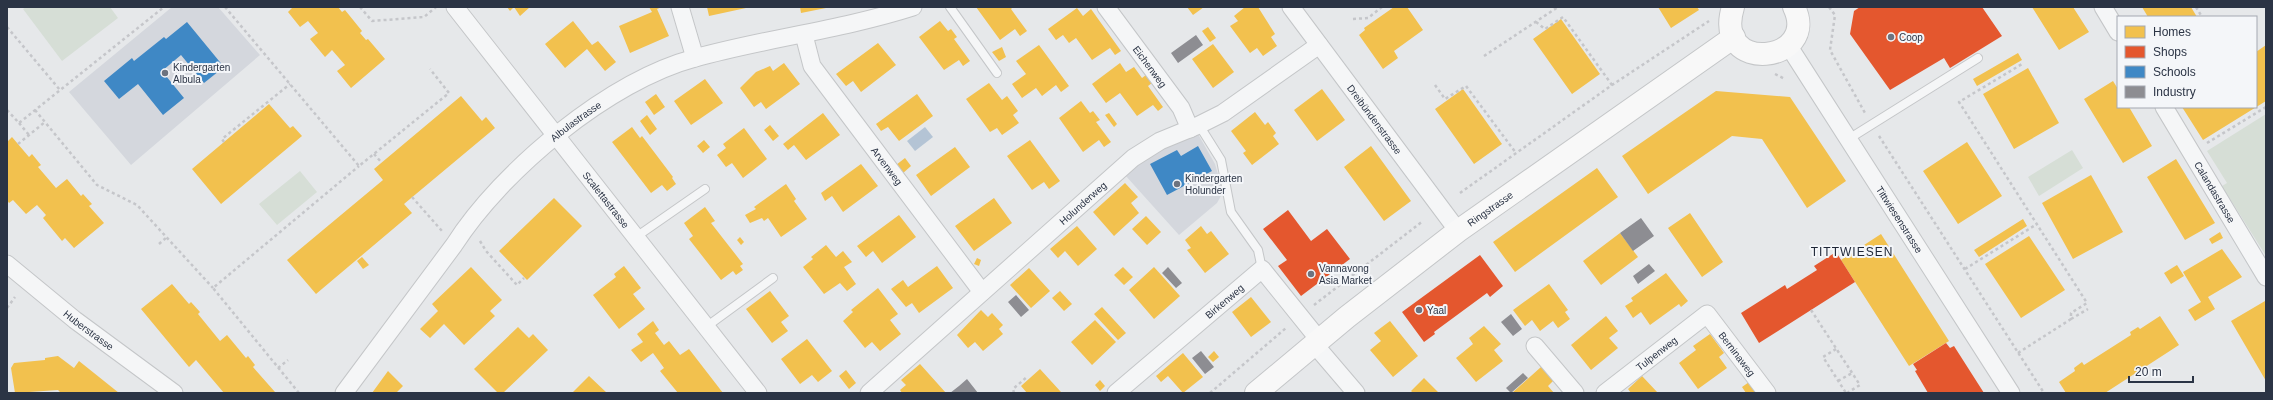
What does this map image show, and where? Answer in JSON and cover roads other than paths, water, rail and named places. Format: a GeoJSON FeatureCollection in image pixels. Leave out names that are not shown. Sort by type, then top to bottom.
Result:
{"type":"FeatureCollection","features":[{"type":"Feature","properties":{"kind":"main road"},"geometry":{"type":"LineString","coordinates":[[1733,7],[1730,16],[1734,37],[1742,47],[1753,53],[1765,55],[1778,52],[1788,45],[1795,36],[1798,24],[1794,7]]}},
{"type":"Feature","properties":{"kind":"main road","name":"Ringstrasse"},"geometry":{"type":"LineString","coordinates":[[1256,393],[1458,231],[1734,37]]}},
{"type":"Feature","properties":{"kind":"street","name":"Scalettastrasse"},"geometry":{"type":"LineString","coordinates":[[455,7],[758,393]]}},
{"type":"Feature","properties":{"kind":"street"},"geometry":{"type":"LineString","coordinates":[[680,7],[695,58]]}},
{"type":"Feature","properties":{"kind":"street","name":"Albulastrasse"},"geometry":{"type":"LineString","coordinates":[[344,393],[454,245],[468,222],[521,166],[556,137],[625,87],[651,74],[695,58],[804,35],[875,13],[912,7]]}},
{"type":"Feature","properties":{"kind":"street","name":"Eichenweg"},"geometry":{"type":"LineString","coordinates":[[1106,7],[1194,127]]}},
{"type":"Feature","properties":{"kind":"street","name":"Dreibündenstrasse"},"geometry":{"type":"LineString","coordinates":[[1291,7],[1458,231]]}},
{"type":"Feature","properties":{"kind":"street"},"geometry":{"type":"LineString","coordinates":[[2103,7],[2117,30]]}},
{"type":"Feature","properties":{"kind":"street","name":"Arvenweg"},"geometry":{"type":"LineString","coordinates":[[804,35],[812,66],[982,292]]}},
{"type":"Feature","properties":{"kind":"street","name":"Holunderweg"},"geometry":{"type":"LineString","coordinates":[[869,393],[1132,158],[1160,141],[1194,127],[1247,98],[1319,45]]}},
{"type":"Feature","properties":{"kind":"street","name":"Tittwiesenstrasse"},"geometry":{"type":"LineString","coordinates":[[1788,45],[1847,140],[2011,393]]}},
{"type":"Feature","properties":{"kind":"street","name":"Calandastrasse"},"geometry":{"type":"LineString","coordinates":[[2165,108],[2266,277]]}},
{"type":"Feature","properties":{"kind":"street","name":"Huberstrasse"},"geometry":{"type":"LineString","coordinates":[[7,264],[75,320],[174,393]]}},
{"type":"Feature","properties":{"kind":"street"},"geometry":{"type":"LineString","coordinates":[[1262,269],[1356,393]]}},
{"type":"Feature","properties":{"kind":"street","name":"Birkenweg"},"geometry":{"type":"LineString","coordinates":[[1116,393],[1262,269]]}},
{"type":"Feature","properties":{"kind":"street","name":"Tulpenweg"},"geometry":{"type":"LineString","coordinates":[[1605,393],[1707,314]]}},
{"type":"Feature","properties":{"kind":"street","name":"Berninaweg"},"geometry":{"type":"LineString","coordinates":[[1707,314],[1767,393]]}},
{"type":"Feature","properties":{"kind":"street"},"geometry":{"type":"LineString","coordinates":[[1535,346],[1575,393]]}},
{"type":"Feature","properties":{"kind":"lane"},"geometry":{"type":"LineString","coordinates":[[950,7],[997,73]]}},
{"type":"Feature","properties":{"kind":"lane"},"geometry":{"type":"LineString","coordinates":[[1847,140],[1978,58]]}},
{"type":"Feature","properties":{"kind":"lane"},"geometry":{"type":"LineString","coordinates":[[1194,127],[1221,160],[1232,212],[1258,250],[1262,269]]}},
{"type":"Feature","properties":{"kind":"lane"},"geometry":{"type":"LineString","coordinates":[[636,237],[705,189]]}},
{"type":"Feature","properties":{"kind":"lane"},"geometry":{"type":"LineString","coordinates":[[706,326],[772,278]]}},
{"type":"Feature","properties":{"kind":"water"},"geometry":{"type":"Polygon","coordinates":[[[925,127],[933,137],[915,151],[907,141],[925,127]]]}},
{"type":"Feature","properties":{"kind":"place","name":"Coop"},"geometry":{"type":"Point","coordinates":[1891,37]}},
{"type":"Feature","properties":{"kind":"place","name":"Kindergarten Albula"},"geometry":{"type":"Point","coordinates":[165,73]}},
{"type":"Feature","properties":{"kind":"place","name":"Kindergarten Holunder"},"geometry":{"type":"Point","coordinates":[1177,184]}},
{"type":"Feature","properties":{"kind":"place","name":"Vannavong Asia Market"},"geometry":{"type":"Point","coordinates":[1311,274]}},
{"type":"Feature","properties":{"kind":"place","name":"Yaal"},"geometry":{"type":"Point","coordinates":[1419,310]}},
{"type":"Feature","properties":{"kind":"district","name":"TITTWIESEN"},"geometry":{"type":"Point","coordinates":[1852,252]}}]}
